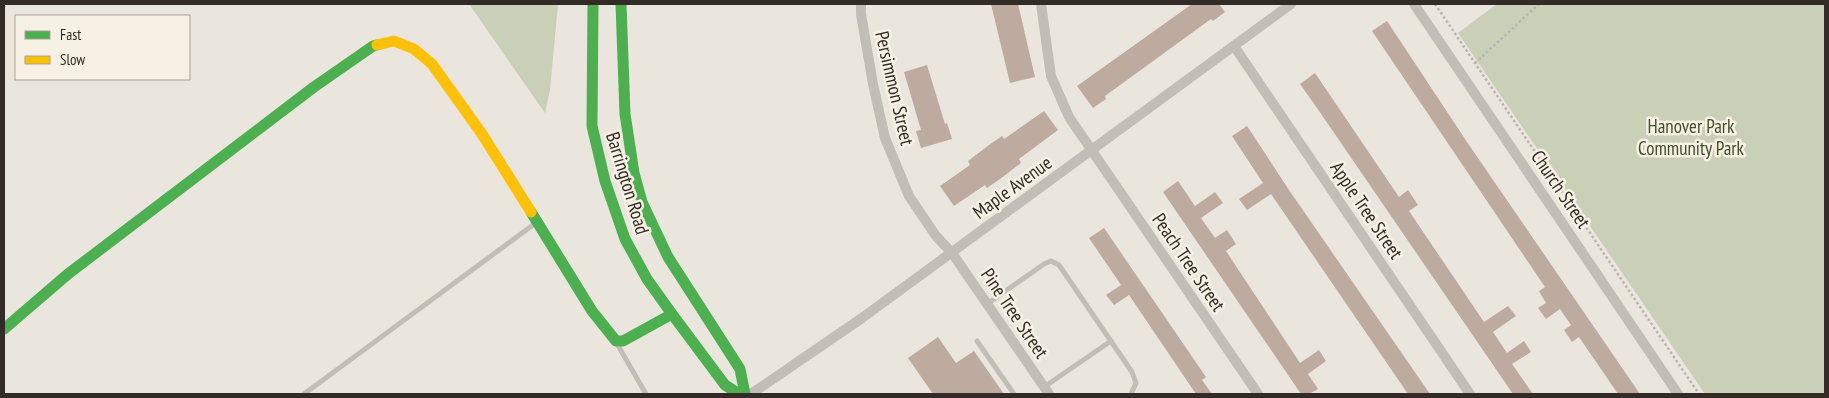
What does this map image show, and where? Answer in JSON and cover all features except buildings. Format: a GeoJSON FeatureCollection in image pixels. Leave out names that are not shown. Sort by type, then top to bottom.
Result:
{"type":"FeatureCollection","features":[{"type":"Feature","properties":{"kind":"street","name":"Barrington Road"},"geometry":{"type":"LineString","coordinates":[[593,4],[592,126],[605,181],[625,239],[647,279],[672,314],[725,385],[739,394]]}},
{"type":"Feature","properties":{"kind":"street","name":"Barrington Road"},"geometry":{"type":"LineString","coordinates":[[621,4],[625,114],[634,173],[642,202],[668,258],[740,369],[745,394]]}},
{"type":"Feature","properties":{"kind":"street","name":"Persimmon Street"},"geometry":{"type":"LineString","coordinates":[[861,4],[872,84],[885,138],[909,196],[936,236],[952,252]]}},
{"type":"Feature","properties":{"kind":"street","name":"Peach Tree Street"},"geometry":{"type":"LineString","coordinates":[[1041,4],[1051,76],[1069,117],[1258,394]]}},
{"type":"Feature","properties":{"kind":"street","name":"Maple Avenue"},"geometry":{"type":"LineString","coordinates":[[751,394],[862,318],[1291,4]]}},
{"type":"Feature","properties":{"kind":"street","name":"Church Street"},"geometry":{"type":"LineString","coordinates":[[1414,4],[1678,394]]}},
{"type":"Feature","properties":{"kind":"street"},"geometry":{"type":"LineString","coordinates":[[4,330],[68,274],[314,87],[373,46],[394,41],[414,49],[432,64],[482,134],[592,311],[616,342],[623,341],[672,314]]}},
{"type":"Feature","properties":{"kind":"street","name":"Apple Tree Street"},"geometry":{"type":"LineString","coordinates":[[1234,46],[1470,394]]}},
{"type":"Feature","properties":{"kind":"street","name":"Pine Tree Street"},"geometry":{"type":"LineString","coordinates":[[952,252],[1046,391]]}},
{"type":"Feature","properties":{"kind":"lane"},"geometry":{"type":"LineString","coordinates":[[304,394],[537,222]]}},
{"type":"Feature","properties":{"kind":"lane"},"geometry":{"type":"LineString","coordinates":[[987,304],[1044,264],[1051,261],[1059,265],[1132,372],[1136,383],[1132,394]]}},
{"type":"Feature","properties":{"kind":"lane"},"geometry":{"type":"LineString","coordinates":[[977,341],[1014,394]]}},
{"type":"Feature","properties":{"kind":"lane"},"geometry":{"type":"LineString","coordinates":[[1046,391],[1111,341]]}},
{"type":"Feature","properties":{"kind":"lane"},"geometry":{"type":"LineString","coordinates":[[616,342],[646,394]]}},
{"type":"Feature","properties":{"kind":"path"},"geometry":{"type":"LineString","coordinates":[[1435,4],[1699,394]]}},
{"type":"Feature","properties":{"kind":"path"},"geometry":{"type":"LineString","coordinates":[[1475,63],[1539,4]]}},
{"type":"Feature","properties":{"kind":"green space"},"geometry":{"type":"Polygon","coordinates":[[[469,4],[558,4],[550,90],[545,113],[469,4]]]}},
{"type":"Feature","properties":{"kind":"green space","name":"Hanover Park Community Park"},"geometry":{"type":"Polygon","coordinates":[[[1497,4],[1825,4],[1825,394],[1705,394],[1458,33],[1497,4]]]}},
{"type":"Feature","properties":{"kind":"traffic: fast"},"geometry":{"type":"LineString","coordinates":[[593,4],[592,126],[605,181],[625,239],[647,279],[672,314],[725,385],[739,394]]}},
{"type":"Feature","properties":{"kind":"traffic: fast"},"geometry":{"type":"LineString","coordinates":[[621,4],[625,114],[634,173],[642,202],[668,257],[740,369],[745,394]]}},
{"type":"Feature","properties":{"kind":"traffic: fast"},"geometry":{"type":"LineString","coordinates":[[4,329],[68,274],[314,87],[377,45]]}},
{"type":"Feature","properties":{"kind":"traffic: fast"},"geometry":{"type":"LineString","coordinates":[[531,212],[592,311],[616,341],[623,341],[672,314]]}},
{"type":"Feature","properties":{"kind":"traffic: slow"},"geometry":{"type":"LineString","coordinates":[[377,45],[394,41],[414,49],[432,64],[482,134],[531,212]]}}]}
